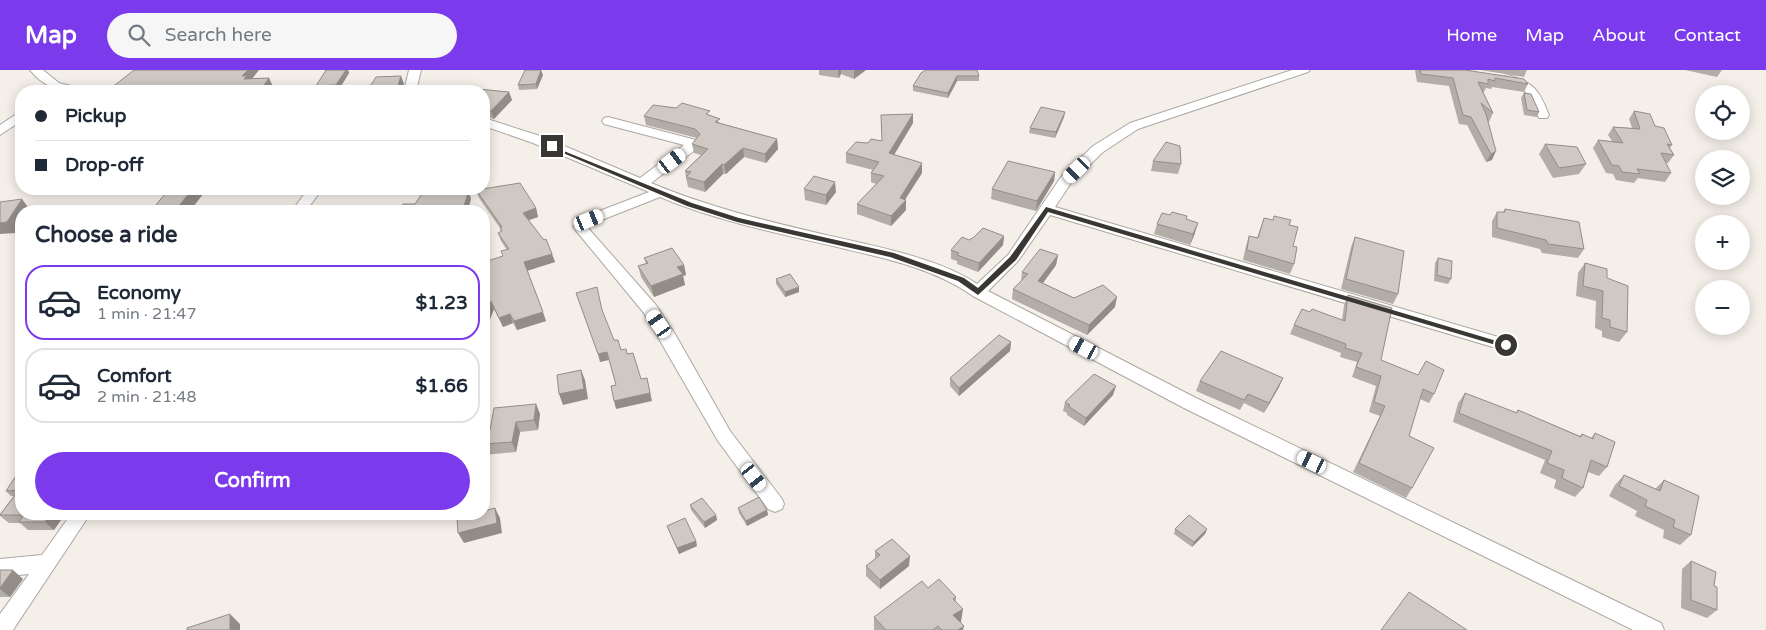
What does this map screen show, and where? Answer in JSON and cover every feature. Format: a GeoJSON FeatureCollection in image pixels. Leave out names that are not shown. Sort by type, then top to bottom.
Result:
{"type":"FeatureCollection","features":[{"type":"Feature","properties":{"kind":"street"},"geometry":{"type":"LineString","coordinates":[[36,70],[52,85]]}},
{"type":"Feature","properties":{"kind":"street"},"geometry":{"type":"LineString","coordinates":[[411,85],[415,70]]}},
{"type":"Feature","properties":{"kind":"street"},"geometry":{"type":"LineString","coordinates":[[978,292],[1013,258],[1066,180],[1098,149],[1134,126],[1304,70]]}},
{"type":"Feature","properties":{"kind":"street"},"geometry":{"type":"LineString","coordinates":[[1495,77],[1524,83],[1534,95],[1543,115]]}},
{"type":"Feature","properties":{"kind":"street"},"geometry":{"type":"LineString","coordinates":[[0,130],[15,119]]}},
{"type":"Feature","properties":{"kind":"street"},"geometry":{"type":"LineString","coordinates":[[608,121],[691,143],[690,148],[641,184]]}},
{"type":"Feature","properties":{"kind":"street"},"geometry":{"type":"LineString","coordinates":[[490,124],[530,137],[658,192],[737,219],[892,255],[961,280],[978,292],[1190,403],[1654,630]]}},
{"type":"Feature","properties":{"kind":"street"},"geometry":{"type":"LineString","coordinates":[[658,192],[589,220],[580,227],[650,310],[669,338],[724,436],[774,504]]}},
{"type":"Feature","properties":{"kind":"street"},"geometry":{"type":"LineString","coordinates":[[1046,209],[1506,345]]}},
{"type":"Feature","properties":{"kind":"street"},"geometry":{"type":"LineString","coordinates":[[1,630],[77,520]]}},
{"type":"Feature","properties":{"kind":"street"},"geometry":{"type":"LineString","coordinates":[[0,568],[46,563]]}},
{"type":"Feature","properties":{"kind":"building"},"geometry":{"type":"Polygon","coordinates":[[[134,70],[248,70],[242,76],[247,76],[244,79],[269,78],[264,85],[115,85],[134,70]]]}},
{"type":"Feature","properties":{"kind":"building"},"geometry":{"type":"Polygon","coordinates":[[[326,70],[346,70],[336,85],[317,85],[326,70]]]}},
{"type":"Feature","properties":{"kind":"building"},"geometry":{"type":"Polygon","coordinates":[[[525,70],[541,70],[536,84],[518,85],[525,70]]]}},
{"type":"Feature","properties":{"kind":"building"},"geometry":{"type":"Polygon","coordinates":[[[926,70],[977,70],[979,76],[957,76],[948,93],[913,86],[921,73],[926,70]]]}},
{"type":"Feature","properties":{"kind":"building"},"geometry":{"type":"Polygon","coordinates":[[[1420,70],[1465,70],[1524,79],[1528,84],[1495,78],[1495,81],[1488,79],[1488,84],[1478,82],[1493,113],[1481,103],[1496,151],[1491,154],[1471,117],[1463,115],[1453,78],[1421,74],[1420,70]]]}},
{"type":"Feature","properties":{"kind":"building"},"geometry":{"type":"Polygon","coordinates":[[[401,76],[398,85],[371,85],[376,77],[401,76]]]}},
{"type":"Feature","properties":{"kind":"building"},"geometry":{"type":"Polygon","coordinates":[[[490,90],[509,92],[491,111],[490,90]]]}},
{"type":"Feature","properties":{"kind":"building"},"geometry":{"type":"Polygon","coordinates":[[[1524,93],[1531,94],[1539,112],[1527,110],[1524,93]]]}},
{"type":"Feature","properties":{"kind":"building"},"geometry":{"type":"Polygon","coordinates":[[[682,103],[710,111],[706,114],[720,119],[715,122],[777,139],[765,154],[743,148],[724,165],[722,164],[704,182],[686,177],[691,172],[685,171],[708,149],[692,144],[700,134],[695,129],[644,116],[653,105],[676,108],[682,103]]]}},
{"type":"Feature","properties":{"kind":"building"},"geometry":{"type":"Polygon","coordinates":[[[1041,107],[1065,112],[1056,132],[1030,128],[1041,107]]]}},
{"type":"Feature","properties":{"kind":"building"},"geometry":{"type":"Polygon","coordinates":[[[1634,111],[1650,114],[1655,126],[1664,128],[1672,145],[1667,144],[1674,155],[1661,153],[1671,173],[1637,169],[1640,174],[1622,172],[1619,166],[1612,165],[1598,140],[1623,143],[1613,127],[1640,129],[1634,111]]]}},
{"type":"Feature","properties":{"kind":"building"},"geometry":{"type":"Polygon","coordinates":[[[913,114],[889,153],[922,163],[900,198],[906,200],[891,216],[857,204],[884,176],[871,173],[879,162],[846,153],[856,142],[868,143],[871,139],[882,141],[881,115],[913,114]]]}},
{"type":"Feature","properties":{"kind":"building"},"geometry":{"type":"Polygon","coordinates":[[[1166,142],[1180,146],[1181,164],[1153,161],[1166,142]]]}},
{"type":"Feature","properties":{"kind":"building"},"geometry":{"type":"Polygon","coordinates":[[[1545,144],[1577,147],[1586,164],[1559,168],[1545,144]]]}},
{"type":"Feature","properties":{"kind":"building"},"geometry":{"type":"Polygon","coordinates":[[[1008,161],[1055,172],[1037,201],[992,189],[1008,161]]]}},
{"type":"Feature","properties":{"kind":"building"},"geometry":{"type":"Polygon","coordinates":[[[814,176],[835,182],[826,195],[804,189],[814,176]]]}},
{"type":"Feature","properties":{"kind":"building"},"geometry":{"type":"Polygon","coordinates":[[[520,183],[536,208],[523,213],[544,240],[546,239],[552,254],[524,262],[543,312],[514,321],[510,314],[499,318],[491,301],[490,303],[490,260],[503,256],[501,251],[509,249],[498,233],[502,231],[500,227],[502,227],[490,210],[490,205],[487,205],[480,195],[490,195],[490,188],[520,183]]]}},
{"type":"Feature","properties":{"kind":"building"},"geometry":{"type":"Polygon","coordinates":[[[164,195],[187,195],[180,205],[156,205],[164,195]]]}},
{"type":"Feature","properties":{"kind":"building"},"geometry":{"type":"Polygon","coordinates":[[[421,195],[468,195],[464,205],[402,205],[415,204],[421,195]]]}},
{"type":"Feature","properties":{"kind":"building"},"geometry":{"type":"Polygon","coordinates":[[[22,199],[18,205],[15,205],[15,210],[7,222],[0,223],[0,202],[22,199]]]}},
{"type":"Feature","properties":{"kind":"building"},"geometry":{"type":"Polygon","coordinates":[[[1505,209],[1579,222],[1584,249],[1548,244],[1546,240],[1497,228],[1497,212],[1505,212],[1505,209]]]}},
{"type":"Feature","properties":{"kind":"building"},"geometry":{"type":"Polygon","coordinates":[[[1172,212],[1187,216],[1186,219],[1198,223],[1193,234],[1157,224],[1162,213],[1170,215],[1172,212]]]}},
{"type":"Feature","properties":{"kind":"building"},"geometry":{"type":"Polygon","coordinates":[[[1274,216],[1291,220],[1289,225],[1298,227],[1293,246],[1297,247],[1294,264],[1247,250],[1249,236],[1258,238],[1264,218],[1273,220],[1274,216]]]}},
{"type":"Feature","properties":{"kind":"building"},"geometry":{"type":"Polygon","coordinates":[[[983,228],[1004,236],[979,263],[957,255],[959,253],[951,250],[962,237],[969,240],[983,228]]]}},
{"type":"Feature","properties":{"kind":"building"},"geometry":{"type":"Polygon","coordinates":[[[1355,237],[1404,251],[1398,294],[1346,279],[1355,237]]]}},
{"type":"Feature","properties":{"kind":"building"},"geometry":{"type":"Polygon","coordinates":[[[672,248],[684,265],[677,267],[683,274],[651,286],[638,266],[648,263],[644,258],[672,248]]]}},
{"type":"Feature","properties":{"kind":"building"},"geometry":{"type":"Polygon","coordinates":[[[1040,249],[1058,255],[1038,281],[1074,298],[1103,285],[1117,297],[1089,325],[1013,289],[1028,274],[1022,272],[1040,249]]]}},
{"type":"Feature","properties":{"kind":"building"},"geometry":{"type":"Polygon","coordinates":[[[1438,258],[1452,261],[1451,279],[1437,275],[1438,258]]]}},
{"type":"Feature","properties":{"kind":"building"},"geometry":{"type":"Polygon","coordinates":[[[1585,263],[1607,269],[1607,278],[1628,286],[1627,332],[1610,327],[1610,320],[1602,318],[1603,291],[1583,286],[1585,263]]]}},
{"type":"Feature","properties":{"kind":"building"},"geometry":{"type":"Polygon","coordinates":[[[790,274],[799,287],[785,292],[776,279],[790,274]]]}},
{"type":"Feature","properties":{"kind":"building"},"geometry":{"type":"Polygon","coordinates":[[[597,287],[602,310],[614,340],[618,340],[621,350],[626,349],[627,354],[633,353],[641,379],[647,378],[650,393],[614,401],[611,386],[616,385],[607,352],[598,354],[576,293],[597,287]]]}},
{"type":"Feature","properties":{"kind":"building"},"geometry":{"type":"Polygon","coordinates":[[[1348,295],[1392,308],[1381,360],[1418,375],[1426,361],[1444,370],[1434,394],[1423,389],[1409,436],[1434,448],[1412,488],[1359,463],[1385,406],[1374,402],[1381,376],[1356,367],[1362,353],[1345,348],[1346,344],[1294,325],[1302,309],[1310,312],[1312,309],[1345,321],[1348,295]]]}},
{"type":"Feature","properties":{"kind":"building"},"geometry":{"type":"Polygon","coordinates":[[[999,335],[1011,342],[959,388],[950,378],[999,335]]]}},
{"type":"Feature","properties":{"kind":"building"},"geometry":{"type":"Polygon","coordinates":[[[1221,351],[1283,378],[1269,403],[1248,394],[1244,400],[1200,381],[1221,351]]]}},
{"type":"Feature","properties":{"kind":"building"},"geometry":{"type":"Polygon","coordinates":[[[581,370],[584,389],[559,394],[557,375],[581,370]]]}},
{"type":"Feature","properties":{"kind":"building"},"geometry":{"type":"Polygon","coordinates":[[[1094,374],[1116,386],[1086,418],[1065,402],[1094,374]]]}},
{"type":"Feature","properties":{"kind":"building"},"geometry":{"type":"Polygon","coordinates":[[[1465,393],[1517,413],[1518,410],[1581,437],[1582,434],[1593,439],[1595,433],[1615,442],[1607,467],[1591,460],[1583,488],[1562,478],[1564,470],[1547,463],[1552,451],[1459,413],[1465,393]]]}},
{"type":"Feature","properties":{"kind":"building"},"geometry":{"type":"Polygon","coordinates":[[[536,404],[534,420],[516,422],[512,442],[490,444],[490,430],[494,408],[536,404]]]}},
{"type":"Feature","properties":{"kind":"building"},"geometry":{"type":"Polygon","coordinates":[[[1624,475],[1660,491],[1664,480],[1699,496],[1691,535],[1673,527],[1675,520],[1645,506],[1647,500],[1619,486],[1624,475]]]}},
{"type":"Feature","properties":{"kind":"building"},"geometry":{"type":"Polygon","coordinates":[[[15,477],[15,490],[6,491],[15,477]]]}},
{"type":"Feature","properties":{"kind":"building"},"geometry":{"type":"Polygon","coordinates":[[[15,495],[15,515],[0,515],[15,495]]]}},
{"type":"Feature","properties":{"kind":"building"},"geometry":{"type":"Polygon","coordinates":[[[759,497],[767,510],[746,521],[738,508],[759,497]]]}},
{"type":"Feature","properties":{"kind":"building"},"geometry":{"type":"Polygon","coordinates":[[[702,498],[716,515],[704,522],[690,505],[702,498]]]}},
{"type":"Feature","properties":{"kind":"building"},"geometry":{"type":"Polygon","coordinates":[[[495,508],[497,523],[458,533],[457,520],[490,520],[490,509],[495,508]]]}},
{"type":"Feature","properties":{"kind":"building"},"geometry":{"type":"Polygon","coordinates":[[[1189,515],[1207,529],[1194,542],[1175,529],[1189,515]]]}},
{"type":"Feature","properties":{"kind":"building"},"geometry":{"type":"Polygon","coordinates":[[[685,518],[696,541],[677,548],[667,526],[685,518]]]}},
{"type":"Feature","properties":{"kind":"building"},"geometry":{"type":"Polygon","coordinates":[[[20,520],[46,520],[45,522],[19,522],[20,520]]]}},
{"type":"Feature","properties":{"kind":"building"},"geometry":{"type":"Polygon","coordinates":[[[892,539],[910,556],[880,580],[866,566],[880,555],[875,551],[892,539]]]}},
{"type":"Feature","properties":{"kind":"building"},"geometry":{"type":"Polygon","coordinates":[[[1691,561],[1716,572],[1714,586],[1717,587],[1717,610],[1691,600],[1691,561]]]}},
{"type":"Feature","properties":{"kind":"building"},"geometry":{"type":"Polygon","coordinates":[[[0,570],[13,570],[0,588],[0,570]]]}},
{"type":"Feature","properties":{"kind":"building"},"geometry":{"type":"Polygon","coordinates":[[[939,579],[956,597],[953,599],[963,609],[953,615],[964,626],[958,630],[942,630],[938,626],[933,630],[886,630],[874,617],[922,581],[928,588],[939,579]]]}},
{"type":"Feature","properties":{"kind":"building"},"geometry":{"type":"Polygon","coordinates":[[[1409,592],[1467,630],[1381,630],[1409,592]]]}},
{"type":"Feature","properties":{"kind":"building"},"geometry":{"type":"Polygon","coordinates":[[[230,614],[230,630],[187,630],[187,628],[230,614]]]}},
{"type":"Feature","properties":{"kind":"route"},"geometry":{"type":"LineString","coordinates":[[552,146],[593,165],[689,204],[737,219],[892,255],[961,280],[978,292],[1013,258],[1046,209],[1506,345]]}}]}
